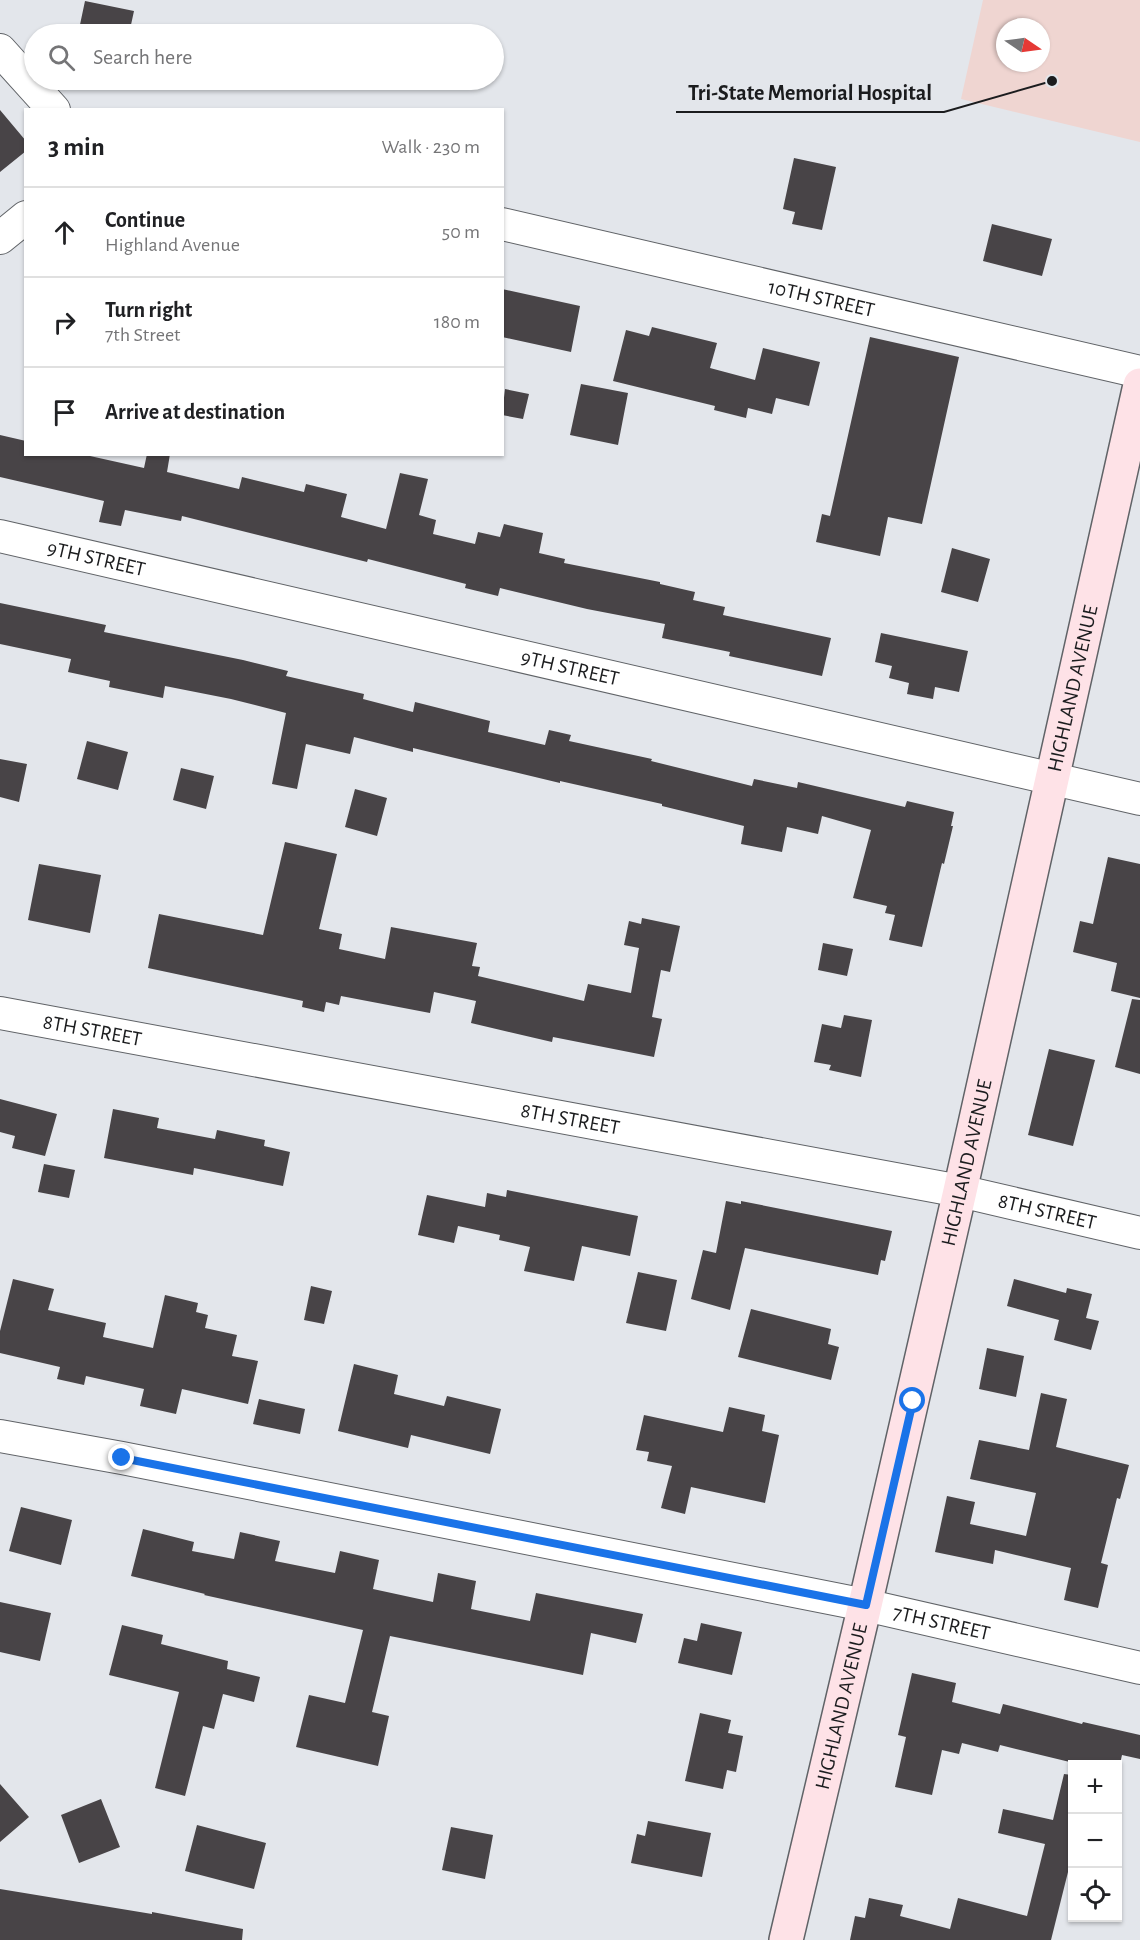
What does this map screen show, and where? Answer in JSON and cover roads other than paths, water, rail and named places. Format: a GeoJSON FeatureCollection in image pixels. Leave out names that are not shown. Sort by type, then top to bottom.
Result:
{"type":"FeatureCollection","features":[{"type":"Feature","properties":{"kind":"main road","name":"HIGHLAND AVENUE"},"geometry":{"type":"LineString","coordinates":[[786,1940],[866,1605],[1140,385]]}},
{"type":"Feature","properties":{"kind":"street"},"geometry":{"type":"LineString","coordinates":[[0,50],[24,77]]}},
{"type":"Feature","properties":{"kind":"street"},"geometry":{"type":"LineString","coordinates":[[36,90],[52,108]]}},
{"type":"Feature","properties":{"kind":"street"},"geometry":{"type":"LineString","coordinates":[[0,238],[24,219]]}},
{"type":"Feature","properties":{"kind":"street","name":"10TH STREET"},"geometry":{"type":"LineString","coordinates":[[504,224],[1140,372]]}},
{"type":"Feature","properties":{"kind":"street","name":"9TH STREET"},"geometry":{"type":"LineString","coordinates":[[0,536],[1140,799]]}},
{"type":"Feature","properties":{"kind":"street","name":"8TH STREET"},"geometry":{"type":"LineString","coordinates":[[0,1012],[960,1191],[1140,1233]]}},
{"type":"Feature","properties":{"kind":"street","name":"7TH STREET"},"geometry":{"type":"LineString","coordinates":[[0,1436],[866,1605],[1140,1668]]}},
{"type":"Feature","properties":{"kind":"place","name":"Tri-State Memorial Hospital"},"geometry":{"type":"Point","coordinates":[1052,81]}}]}
